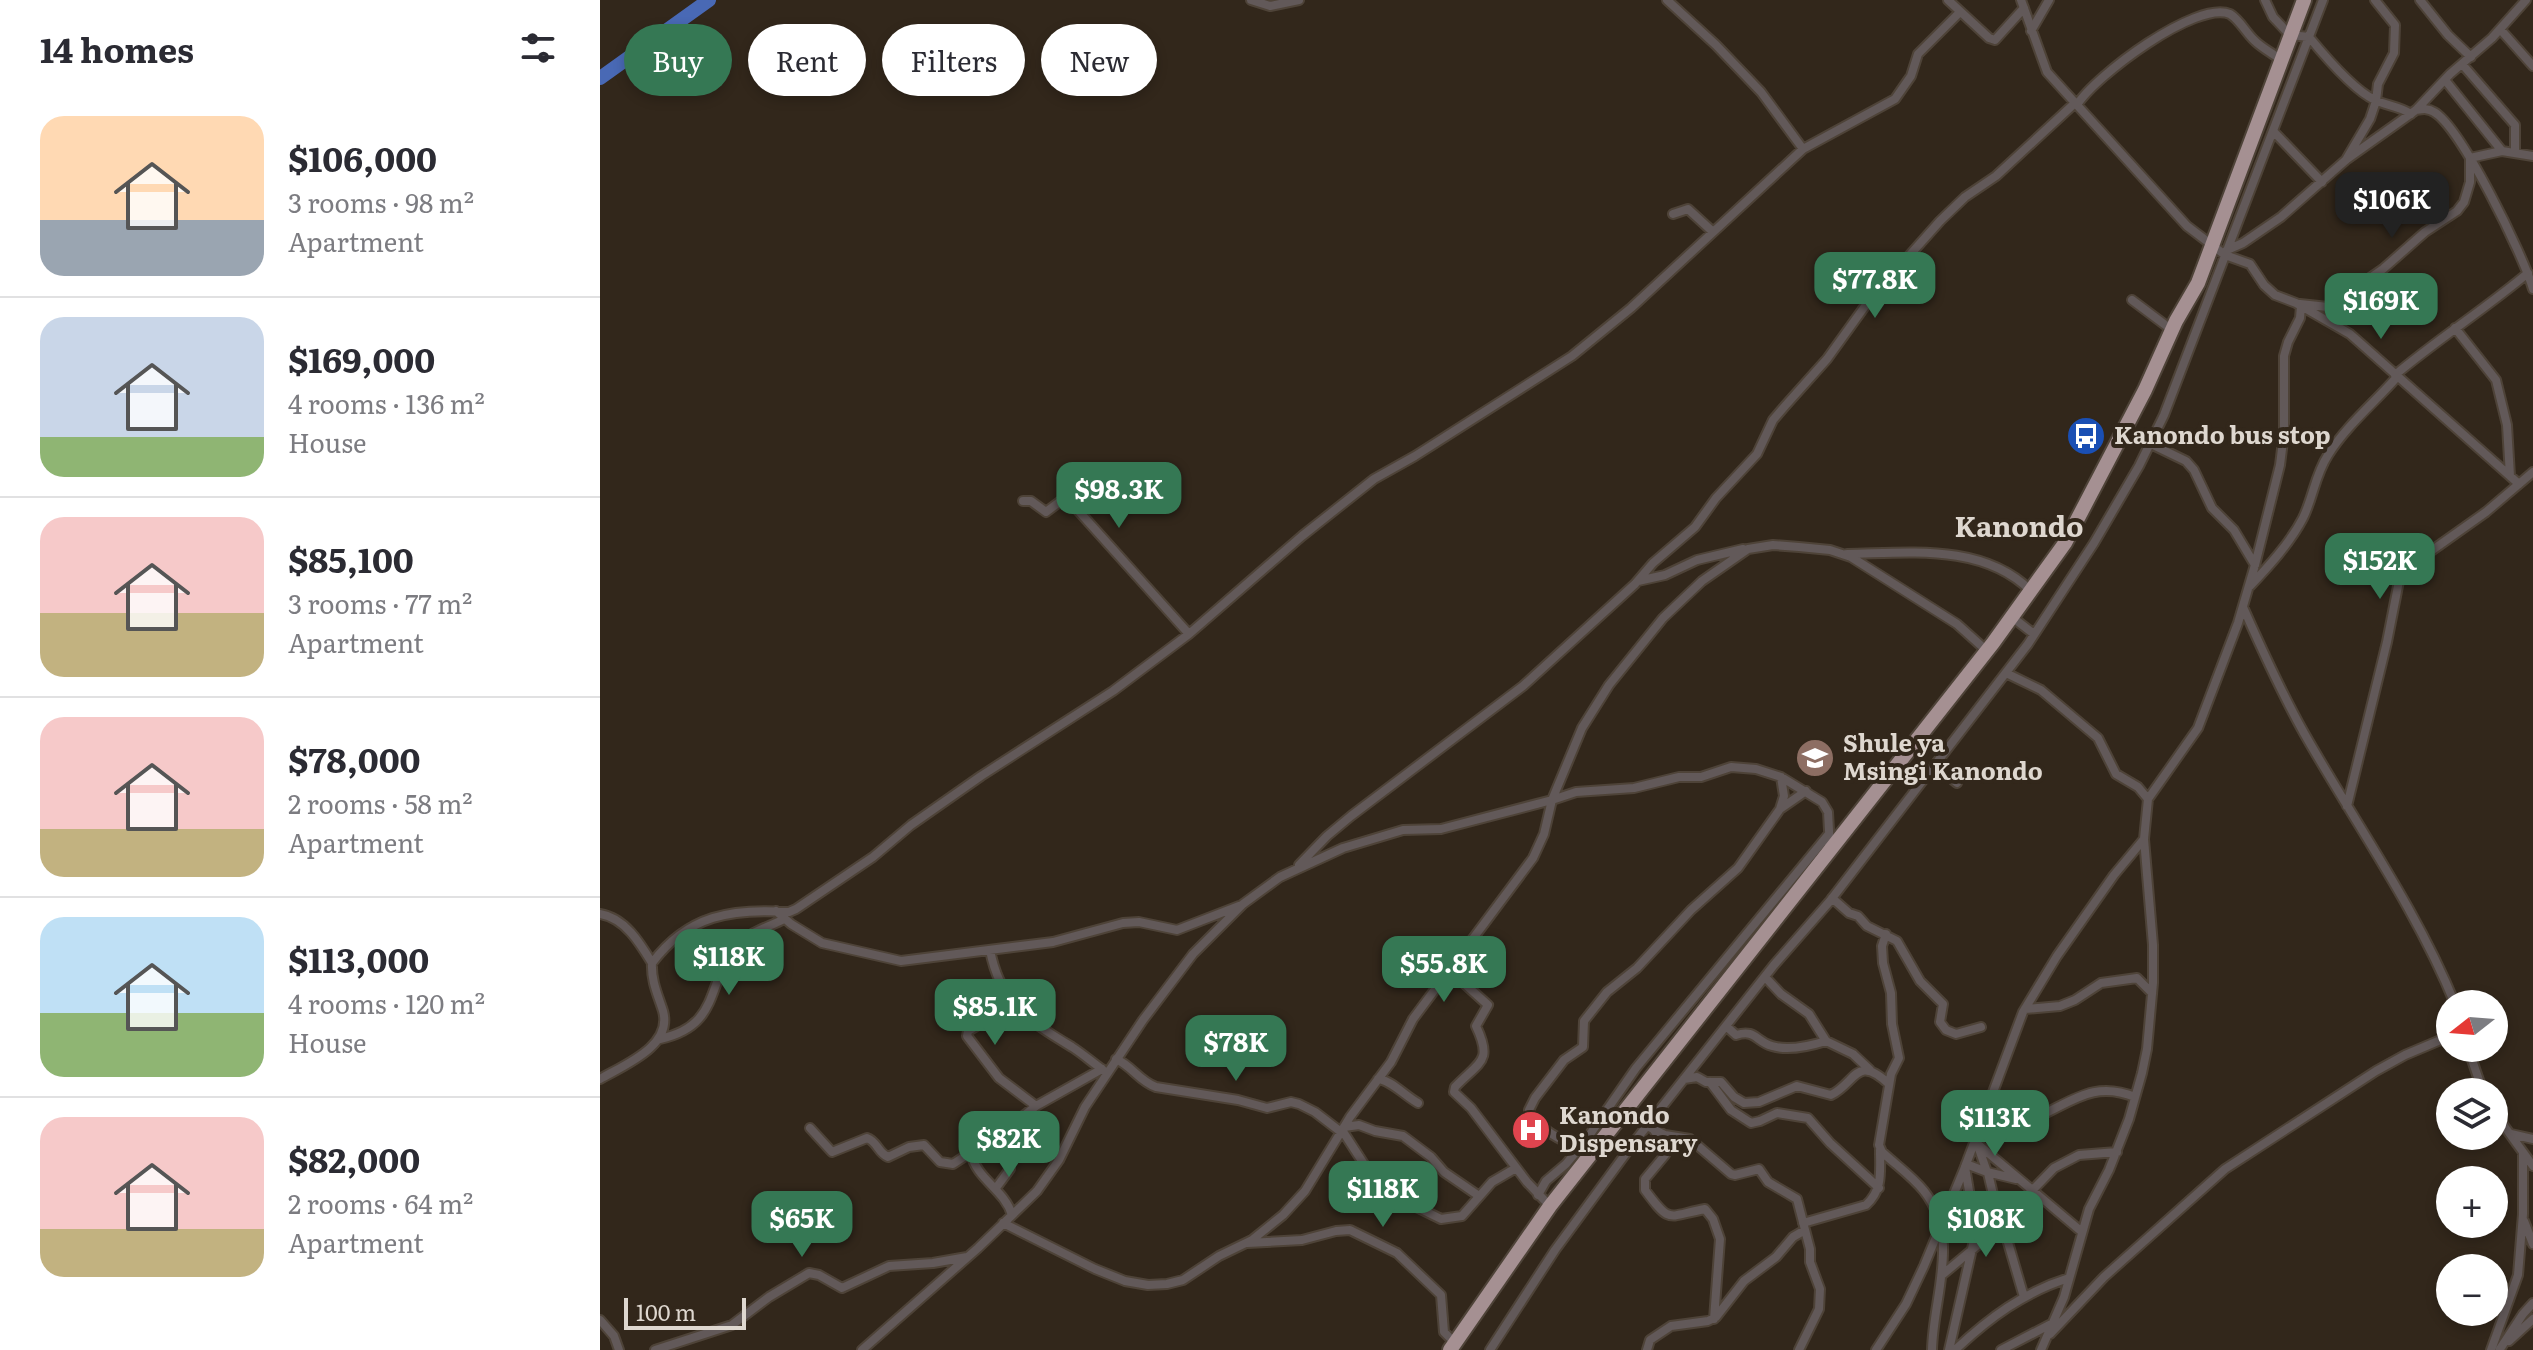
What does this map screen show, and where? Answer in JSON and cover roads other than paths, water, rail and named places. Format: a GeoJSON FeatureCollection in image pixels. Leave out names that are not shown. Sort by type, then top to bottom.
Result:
{"type":"FeatureCollection","features":[{"type":"Feature","properties":{"kind":"highway"},"geometry":{"type":"LineString","coordinates":[[1453,1346],[1550,1206],[1987,651],[2065,543],[2124,431],[2172,330],[2221,250],[2280,59],[2304,0]]}},
{"type":"Feature","properties":{"kind":"street"},"geometry":{"type":"LineString","coordinates":[[1251,0],[1270,6],[1299,0]]}},
{"type":"Feature","properties":{"kind":"street"},"geometry":{"type":"LineString","coordinates":[[1667,0],[1761,92],[1803,149]]}},
{"type":"Feature","properties":{"kind":"street"},"geometry":{"type":"LineString","coordinates":[[1948,0],[1995,40],[2022,4]]}},
{"type":"Feature","properties":{"kind":"street"},"geometry":{"type":"LineString","coordinates":[[2031,31],[2049,0]]}},
{"type":"Feature","properties":{"kind":"street"},"geometry":{"type":"LineString","coordinates":[[2202,12],[2212,0]]}},
{"type":"Feature","properties":{"kind":"street"},"geometry":{"type":"LineString","coordinates":[[2265,0],[2273,17],[2290,35],[2309,37],[2376,101],[2413,112],[2426,109],[2439,115],[2453,130],[2514,239],[2533,289]]}},
{"type":"Feature","properties":{"kind":"street"},"geometry":{"type":"LineString","coordinates":[[1490,1350],[1563,1239],[1650,1128],[1684,1079],[1832,898],[2006,673],[2094,543],[2150,444],[2185,365],[2221,250],[2274,132],[2323,0]]}},
{"type":"Feature","properties":{"kind":"street"},"geometry":{"type":"LineString","coordinates":[[2347,159],[2370,119],[2378,84],[2394,53],[2397,29],[2375,0]]}},
{"type":"Feature","properties":{"kind":"street"},"geometry":{"type":"LineString","coordinates":[[2420,0],[2448,35],[2471,57]]}},
{"type":"Feature","properties":{"kind":"street"},"geometry":{"type":"LineString","coordinates":[[2221,250],[2243,243],[2281,217],[2347,159],[2413,112],[2526,0]]}},
{"type":"Feature","properties":{"kind":"street"},"geometry":{"type":"LineString","coordinates":[[2022,4],[2047,72],[2187,226],[2221,250],[2250,264],[2275,295],[2298,304],[2350,334],[2519,484]]}},
{"type":"Feature","properties":{"kind":"street"},"geometry":{"type":"LineString","coordinates":[[1297,868],[1339,826],[1523,686],[1695,527],[1716,498],[1757,454],[1773,420],[1827,359],[1868,302],[1940,221],[1965,197],[1996,176],[2129,52],[2202,12],[2212,10],[2230,14],[2255,41],[2280,59]]}},
{"type":"Feature","properties":{"kind":"street"},"geometry":{"type":"LineString","coordinates":[[652,963],[668,944],[693,925],[712,917],[730,912],[789,912],[809,901],[873,857],[960,790],[1095,704],[1189,634],[1302,536],[1374,479],[1572,356],[1631,308],[1803,149],[1895,99],[1906,86],[1918,54],[1960,12]]}},
{"type":"Feature","properties":{"kind":"street"},"geometry":{"type":"LineString","coordinates":[[2500,29],[2533,66]]}},
{"type":"Feature","properties":{"kind":"street"},"geometry":{"type":"LineString","coordinates":[[2462,64],[2515,125],[2515,151]]}},
{"type":"Feature","properties":{"kind":"street"},"geometry":{"type":"LineString","coordinates":[[2445,80],[2502,151]]}},
{"type":"Feature","properties":{"kind":"street"},"geometry":{"type":"LineString","coordinates":[[2274,132],[2322,182]]}},
{"type":"Feature","properties":{"kind":"street"},"geometry":{"type":"LineString","coordinates":[[2470,158],[2502,151],[2533,156]]}},
{"type":"Feature","properties":{"kind":"street"},"geometry":{"type":"LineString","coordinates":[[2298,304],[2328,307],[2383,269],[2425,232],[2453,216],[2464,202],[2470,182],[2470,158]]}},
{"type":"Feature","properties":{"kind":"street"},"geometry":{"type":"LineString","coordinates":[[1673,214],[1688,209],[1713,232]]}},
{"type":"Feature","properties":{"kind":"street"},"geometry":{"type":"LineString","coordinates":[[2248,587],[2291,537],[2303,517],[2316,476],[2350,426],[2396,376],[2528,273]]}},
{"type":"Feature","properties":{"kind":"street"},"geometry":{"type":"LineString","coordinates":[[2132,300],[2172,330]]}},
{"type":"Feature","properties":{"kind":"street"},"geometry":{"type":"LineString","coordinates":[[2041,1350],[2069,1278],[2089,1209],[2117,1152],[2147,1049],[2153,945],[2144,839],[2148,799],[2198,728],[2255,565],[2282,451],[2284,356],[2300,318],[2298,304]]}},
{"type":"Feature","properties":{"kind":"street"},"geometry":{"type":"LineString","coordinates":[[2455,328],[2496,380],[2507,425],[2510,477]]}},
{"type":"Feature","properties":{"kind":"street"},"geometry":{"type":"LineString","coordinates":[[2124,431],[2186,461],[2194,470],[2208,502],[2234,530],[2255,565]]}},
{"type":"Feature","properties":{"kind":"street"},"geometry":{"type":"LineString","coordinates":[[2347,806],[2399,581],[2417,561],[2486,512],[2533,472]]}},
{"type":"Feature","properties":{"kind":"street"},"geometry":{"type":"LineString","coordinates":[[1023,501],[1031,501],[1046,512],[1066,497],[1189,634]]}},
{"type":"Feature","properties":{"kind":"street"},"geometry":{"type":"LineString","coordinates":[[1638,581],[1665,575],[1686,563],[1709,556],[1748,549],[1773,545],[1830,550],[1843,554],[1936,610],[1987,651]]}},
{"type":"Feature","properties":{"kind":"street"},"geometry":{"type":"LineString","coordinates":[[1003,1223],[1125,1281],[1167,1284],[1183,1280],[1219,1256],[1247,1243],[1297,1202],[1342,1130],[1391,1062],[1413,1019],[1533,858],[1544,834],[1552,800],[1582,728],[1634,651],[1702,581],[1748,549]]}},
{"type":"Feature","properties":{"kind":"street"},"geometry":{"type":"LineString","coordinates":[[1843,554],[1915,551],[1991,563],[2018,578],[2031,591]]}},
{"type":"Feature","properties":{"kind":"street"},"geometry":{"type":"LineString","coordinates":[[2242,607],[2273,677],[2404,899],[2448,990]]}},
{"type":"Feature","properties":{"kind":"street"},"geometry":{"type":"LineString","coordinates":[[2012,617],[2034,634]]}},
{"type":"Feature","properties":{"kind":"street"},"geometry":{"type":"LineString","coordinates":[[2006,673],[2041,690],[2098,738],[2116,774],[2138,787],[2148,799]]}},
{"type":"Feature","properties":{"kind":"street"},"geometry":{"type":"LineString","coordinates":[[1935,765],[1957,783]]}},
{"type":"Feature","properties":{"kind":"street"},"geometry":{"type":"LineString","coordinates":[[862,1350],[968,1257],[1050,1175],[1104,1071],[1116,1059],[1173,979],[1243,904],[1297,868],[1343,848],[1403,830],[1449,827],[1576,792],[1640,788],[1679,777],[1701,777],[1731,767],[1756,769],[1781,777],[1822,802],[1828,812],[1830,850]]}},
{"type":"Feature","properties":{"kind":"street"},"geometry":{"type":"LineString","coordinates":[[1580,1147],[1544,1127],[1532,1117],[1530,1106],[1564,1060],[1583,1047],[1584,1021],[1607,992],[1637,968],[1691,910],[1738,868],[1780,809],[1784,796],[1781,777]]}},
{"type":"Feature","properties":{"kind":"street"},"geometry":{"type":"LineString","coordinates":[[1780,809],[1806,791]]}},
{"type":"Feature","properties":{"kind":"street"},"geometry":{"type":"LineString","coordinates":[[1538,1195],[1546,1181],[1580,1147],[1636,1068],[1829,834]]}},
{"type":"Feature","properties":{"kind":"street"},"geometry":{"type":"LineString","coordinates":[[1876,1350],[1911,1295],[1976,1140],[2009,1043],[2025,1009],[2057,956],[2114,875],[2144,839]]}},
{"type":"Feature","properties":{"kind":"street"},"geometry":{"type":"LineString","coordinates":[[1832,898],[1867,926],[1886,934],[1900,945],[1920,981],[1943,1004],[1940,1019],[1943,1028],[1956,1034],[1981,1027]]}},
{"type":"Feature","properties":{"kind":"street"},"geometry":{"type":"LineString","coordinates":[[776,911],[822,943],[901,961],[1053,942],[1123,923],[1139,922],[1177,930],[1243,904]]}},
{"type":"Feature","properties":{"kind":"street"},"geometry":{"type":"LineString","coordinates":[[600,914],[617,919],[652,963],[653,982],[665,1022],[659,1039]]}},
{"type":"Feature","properties":{"kind":"street"},"geometry":{"type":"LineString","coordinates":[[600,1079],[645,1052],[659,1039],[684,1031],[696,1023],[734,950],[756,932],[784,919]]}},
{"type":"Feature","properties":{"kind":"street"},"geometry":{"type":"LineString","coordinates":[[1647,1350],[1650,1340],[1671,1326],[1714,1319],[1744,1281],[1772,1260],[1804,1226],[1866,1205],[1877,1194],[1879,1134],[1892,1070],[1899,1058],[1893,1030],[1891,993],[1883,963],[1882,946],[1886,934]]}},
{"type":"Feature","properties":{"kind":"street"},"geometry":{"type":"LineString","coordinates":[[990,950],[1000,984],[1008,998],[1040,1028],[1076,1049],[1104,1071]]}},
{"type":"Feature","properties":{"kind":"street"},"geometry":{"type":"LineString","coordinates":[[1461,957],[1455,974],[1488,1005],[1476,1026],[1485,1046],[1484,1054],[1454,1092],[1471,1108],[1516,1168],[1550,1206]]}},
{"type":"Feature","properties":{"kind":"street"},"geometry":{"type":"LineString","coordinates":[[1765,977],[1781,994],[1809,1014],[1826,1041],[1853,1054],[1889,1084]]}},
{"type":"Feature","properties":{"kind":"street"},"geometry":{"type":"LineString","coordinates":[[2025,1009],[2060,1006],[2101,983],[2114,983],[2126,978],[2137,978],[2152,993]]}},
{"type":"Feature","properties":{"kind":"street"},"geometry":{"type":"LineString","coordinates":[[1000,984],[987,1019],[967,1034],[994,1072],[1036,1106]]}},
{"type":"Feature","properties":{"kind":"street"},"geometry":{"type":"LineString","coordinates":[[1726,1026],[1736,1035],[1749,1032],[1778,1047],[1810,1046],[1826,1041]]}},
{"type":"Feature","properties":{"kind":"street"},"geometry":{"type":"LineString","coordinates":[[2046,1338],[2104,1277],[2225,1169],[2376,1071],[2436,1042]]}},
{"type":"Feature","properties":{"kind":"street"},"geometry":{"type":"LineString","coordinates":[[1116,1059],[1150,1085],[1267,1108],[1291,1102],[1299,1104],[1342,1130],[1380,1189],[1441,1219],[1458,1218],[1492,1182],[1516,1168]]}},
{"type":"Feature","properties":{"kind":"street"},"geometry":{"type":"LineString","coordinates":[[1684,1079],[1697,1077],[1721,1082],[1739,1101],[1753,1103],[1797,1086],[1831,1095],[1857,1072],[1870,1070]]}},
{"type":"Feature","properties":{"kind":"street"},"geometry":{"type":"LineString","coordinates":[[810,1128],[832,1152],[867,1138],[888,1157],[917,1144],[927,1146],[940,1162],[960,1162],[1036,1106],[1104,1071]]}},
{"type":"Feature","properties":{"kind":"street"},"geometry":{"type":"LineString","coordinates":[[1378,1079],[1386,1080],[1404,1096],[1418,1103]]}},
{"type":"Feature","properties":{"kind":"street"},"geometry":{"type":"LineString","coordinates":[[1710,1082],[1731,1110],[1751,1123],[1776,1113],[1808,1118],[1879,1188]]}},
{"type":"Feature","properties":{"kind":"street"},"geometry":{"type":"LineString","coordinates":[[1015,1091],[1027,1113]]}},
{"type":"Feature","properties":{"kind":"street"},"geometry":{"type":"LineString","coordinates":[[1976,1140],[2022,1124],[2088,1092],[2115,1091],[2135,1097]]}},
{"type":"Feature","properties":{"kind":"street"},"geometry":{"type":"LineString","coordinates":[[1342,1130],[1359,1125],[1403,1136],[1431,1157],[1444,1172],[1479,1196]]}},
{"type":"Feature","properties":{"kind":"street"},"geometry":{"type":"LineString","coordinates":[[1650,1128],[1690,1139],[1731,1174],[1759,1169],[1768,1182],[1797,1199],[1811,1253],[1810,1262],[1820,1289],[1819,1309],[1799,1350]]}},
{"type":"Feature","properties":{"kind":"street"},"geometry":{"type":"LineString","coordinates":[[1650,1128],[1664,1145],[1665,1155],[1645,1179],[1645,1190],[1668,1216],[1673,1218],[1705,1209],[1716,1226],[1720,1253],[1714,1319]]}},
{"type":"Feature","properties":{"kind":"street"},"geometry":{"type":"LineString","coordinates":[[2509,1133],[2533,1139]]}},
{"type":"Feature","properties":{"kind":"street"},"geometry":{"type":"LineString","coordinates":[[2509,1133],[2533,1166]]}},
{"type":"Feature","properties":{"kind":"street"},"geometry":{"type":"LineString","coordinates":[[1976,1140],[2024,1297]]}},
{"type":"Feature","properties":{"kind":"street"},"geometry":{"type":"LineString","coordinates":[[1976,1140],[2030,1191],[2082,1232]]}},
{"type":"Feature","properties":{"kind":"street"},"geometry":{"type":"LineString","coordinates":[[1880,1149],[1926,1194],[1941,1222],[1944,1258],[1932,1350]]}},
{"type":"Feature","properties":{"kind":"street"},"geometry":{"type":"LineString","coordinates":[[1942,1276],[2066,1160],[2079,1155],[2117,1152]]}},
{"type":"Feature","properties":{"kind":"street"},"geometry":{"type":"LineString","coordinates":[[971,1153],[972,1161],[1007,1199],[1012,1215]]}},
{"type":"Feature","properties":{"kind":"street"},"geometry":{"type":"LineString","coordinates":[[2491,1350],[2518,1275],[2523,1153]]}},
{"type":"Feature","properties":{"kind":"street"},"geometry":{"type":"LineString","coordinates":[[1966,1165],[2017,1179]]}},
{"type":"Feature","properties":{"kind":"street"},"geometry":{"type":"LineString","coordinates":[[1949,1350],[1975,1231],[1966,1165]]}},
{"type":"Feature","properties":{"kind":"street"},"geometry":{"type":"LineString","coordinates":[[996,1188],[1010,1169]]}},
{"type":"Feature","properties":{"kind":"street"},"geometry":{"type":"LineString","coordinates":[[2522,1217],[2533,1244]]}},
{"type":"Feature","properties":{"kind":"street"},"geometry":{"type":"LineString","coordinates":[[1247,1243],[1302,1240],[1344,1229],[1389,1248],[1404,1258],[1441,1295],[1444,1332],[1453,1346]]}},
{"type":"Feature","properties":{"kind":"street"},"geometry":{"type":"LineString","coordinates":[[655,1350],[732,1325],[809,1273],[842,1288],[889,1266],[968,1257]]}},
{"type":"Feature","properties":{"kind":"street"},"geometry":{"type":"LineString","coordinates":[[1955,1350],[1993,1317],[2024,1297],[2069,1278]]}},
{"type":"Feature","properties":{"kind":"street"},"geometry":{"type":"LineString","coordinates":[[2500,1350],[2533,1303]]}},
{"type":"Feature","properties":{"kind":"street"},"geometry":{"type":"LineString","coordinates":[[2500,1350],[2533,1319]]}},
{"type":"Feature","properties":{"kind":"street"},"geometry":{"type":"LineString","coordinates":[[600,1320],[614,1336],[619,1350]]}},
{"type":"Feature","properties":{"kind":"street"},"geometry":{"type":"LineString","coordinates":[[2001,1350],[2053,1323]]}},
{"type":"Feature","properties":{"kind":"waterway"},"geometry":{"type":"LineString","coordinates":[[600,78],[709,0]]}},
{"type":"Feature","properties":{"kind":"place","name":"Kanondo bus stop"},"geometry":{"type":"Point","coordinates":[2086,436]}},
{"type":"Feature","properties":{"kind":"place","name":"Shule ya Msingi Kanondo"},"geometry":{"type":"Point","coordinates":[1815,758]}},
{"type":"Feature","properties":{"kind":"place","name":"Kanondo Dispensary"},"geometry":{"type":"Point","coordinates":[1531,1130]}},
{"type":"Feature","properties":{"kind":"district","name":"Kanondo"},"geometry":{"type":"Point","coordinates":[2019,527]}}]}
